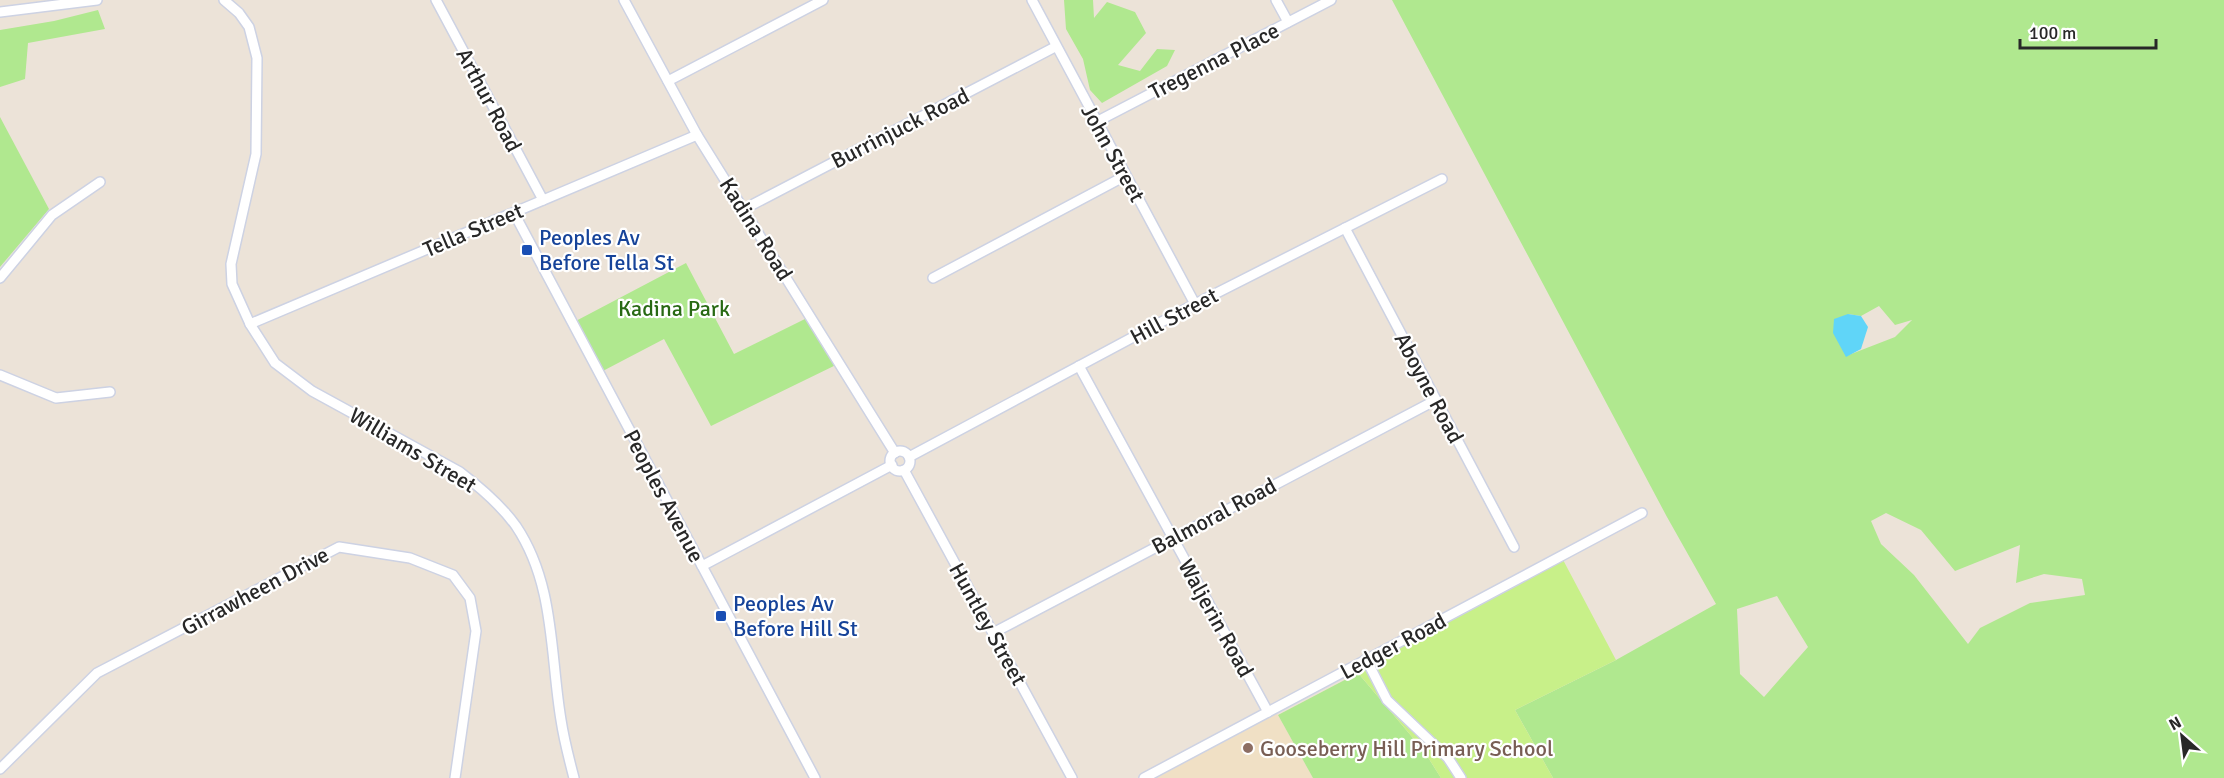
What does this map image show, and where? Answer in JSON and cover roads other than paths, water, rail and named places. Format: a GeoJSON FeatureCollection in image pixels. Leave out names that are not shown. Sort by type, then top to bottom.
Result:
{"type":"FeatureCollection","features":[{"type":"Feature","properties":{"kind":"street"},"geometry":{"type":"LineString","coordinates":[[0,12],[97,0]]}},
{"type":"Feature","properties":{"kind":"street","name":"Williams Street"},"geometry":{"type":"LineString","coordinates":[[224,0],[239,13],[249,27],[256,58],[256,154],[231,264],[232,284],[250,324],[274,363],[312,391],[460,472],[482,489],[515,526],[529,548],[546,597],[561,720],[574,778]]}},
{"type":"Feature","properties":{"kind":"street","name":"Arthur Road"},"geometry":{"type":"LineString","coordinates":[[436,0],[543,200]]}},
{"type":"Feature","properties":{"kind":"street","name":"Kadina Road"},"geometry":{"type":"LineString","coordinates":[[624,0],[697,135],[895,453]]}},
{"type":"Feature","properties":{"kind":"street"},"geometry":{"type":"LineString","coordinates":[[668,81],[823,0]]}},
{"type":"Feature","properties":{"kind":"street","name":"John Street"},"geometry":{"type":"LineString","coordinates":[[1032,0],[1195,304]]}},
{"type":"Feature","properties":{"kind":"street"},"geometry":{"type":"LineString","coordinates":[[1276,0],[1288,22]]}},
{"type":"Feature","properties":{"kind":"street","name":"Tregenna Place"},"geometry":{"type":"LineString","coordinates":[[1096,122],[1331,0]]}},
{"type":"Feature","properties":{"kind":"street","name":"Burrinjuck Road"},"geometry":{"type":"LineString","coordinates":[[744,209],[1056,47]]}},
{"type":"Feature","properties":{"kind":"street","name":"Tella Street"},"geometry":{"type":"LineString","coordinates":[[250,324],[697,135]]}},
{"type":"Feature","properties":{"kind":"street"},"geometry":{"type":"LineString","coordinates":[[933,278],[1125,176]]}},
{"type":"Feature","properties":{"kind":"street","name":"Hill Street"},"geometry":{"type":"LineString","coordinates":[[909,457],[1195,304],[1442,179]]}},
{"type":"Feature","properties":{"kind":"street"},"geometry":{"type":"LineString","coordinates":[[0,278],[52,215],[100,182]]}},
{"type":"Feature","properties":{"kind":"street","name":"Peoples Avenue"},"geometry":{"type":"LineString","coordinates":[[514,213],[815,778]]}},
{"type":"Feature","properties":{"kind":"street","name":"Aboyne Road"},"geometry":{"type":"LineString","coordinates":[[1345,228],[1514,547]]}},
{"type":"Feature","properties":{"kind":"street","name":"Waljerin Road"},"geometry":{"type":"LineString","coordinates":[[1079,366],[1268,712]]}},
{"type":"Feature","properties":{"kind":"street"},"geometry":{"type":"LineString","coordinates":[[0,375],[56,398],[110,392]]}},
{"type":"Feature","properties":{"kind":"street","name":"Balmoral Road"},"geometry":{"type":"LineString","coordinates":[[993,633],[1436,400]]}},
{"type":"Feature","properties":{"kind":"street"},"geometry":{"type":"LineString","coordinates":[[903,452],[909,457],[909,464],[904,470],[897,470],[892,465],[891,458],[895,453],[903,452]]}},
{"type":"Feature","properties":{"kind":"street"},"geometry":{"type":"LineString","coordinates":[[702,566],[892,465]]}},
{"type":"Feature","properties":{"kind":"street","name":"Huntley Street"},"geometry":{"type":"LineString","coordinates":[[904,470],[1072,778]]}},
{"type":"Feature","properties":{"kind":"street","name":"Ledger Road"},"geometry":{"type":"LineString","coordinates":[[1144,778],[1642,513]]}},
{"type":"Feature","properties":{"kind":"street","name":"Girrawheen Drive"},"geometry":{"type":"LineString","coordinates":[[0,769],[97,673],[339,547],[421,563],[453,575],[470,598],[476,631],[455,778]]}},
{"type":"Feature","properties":{"kind":"street"},"geometry":{"type":"LineString","coordinates":[[1366,660],[1387,700],[1448,758],[1461,778]]}},
{"type":"Feature","properties":{"kind":"water"},"geometry":{"type":"Polygon","coordinates":[[[1848,314],[1861,316],[1868,327],[1861,349],[1846,357],[1833,333],[1834,319],[1848,314]]]}},
{"type":"Feature","properties":{"kind":"place","name":"Peoples Av Before Tella St"},"geometry":{"type":"Point","coordinates":[527,250]}},
{"type":"Feature","properties":{"kind":"place","name":"Peoples Av Before Hill St"},"geometry":{"type":"Point","coordinates":[721,616]}},
{"type":"Feature","properties":{"kind":"place","name":"Gooseberry Hill Primary School"},"geometry":{"type":"Point","coordinates":[1248,748]}},
{"type":"Feature","properties":{"kind":"park label","name":"Kadina Park"},"geometry":{"type":"Point","coordinates":[674,308]}}]}
